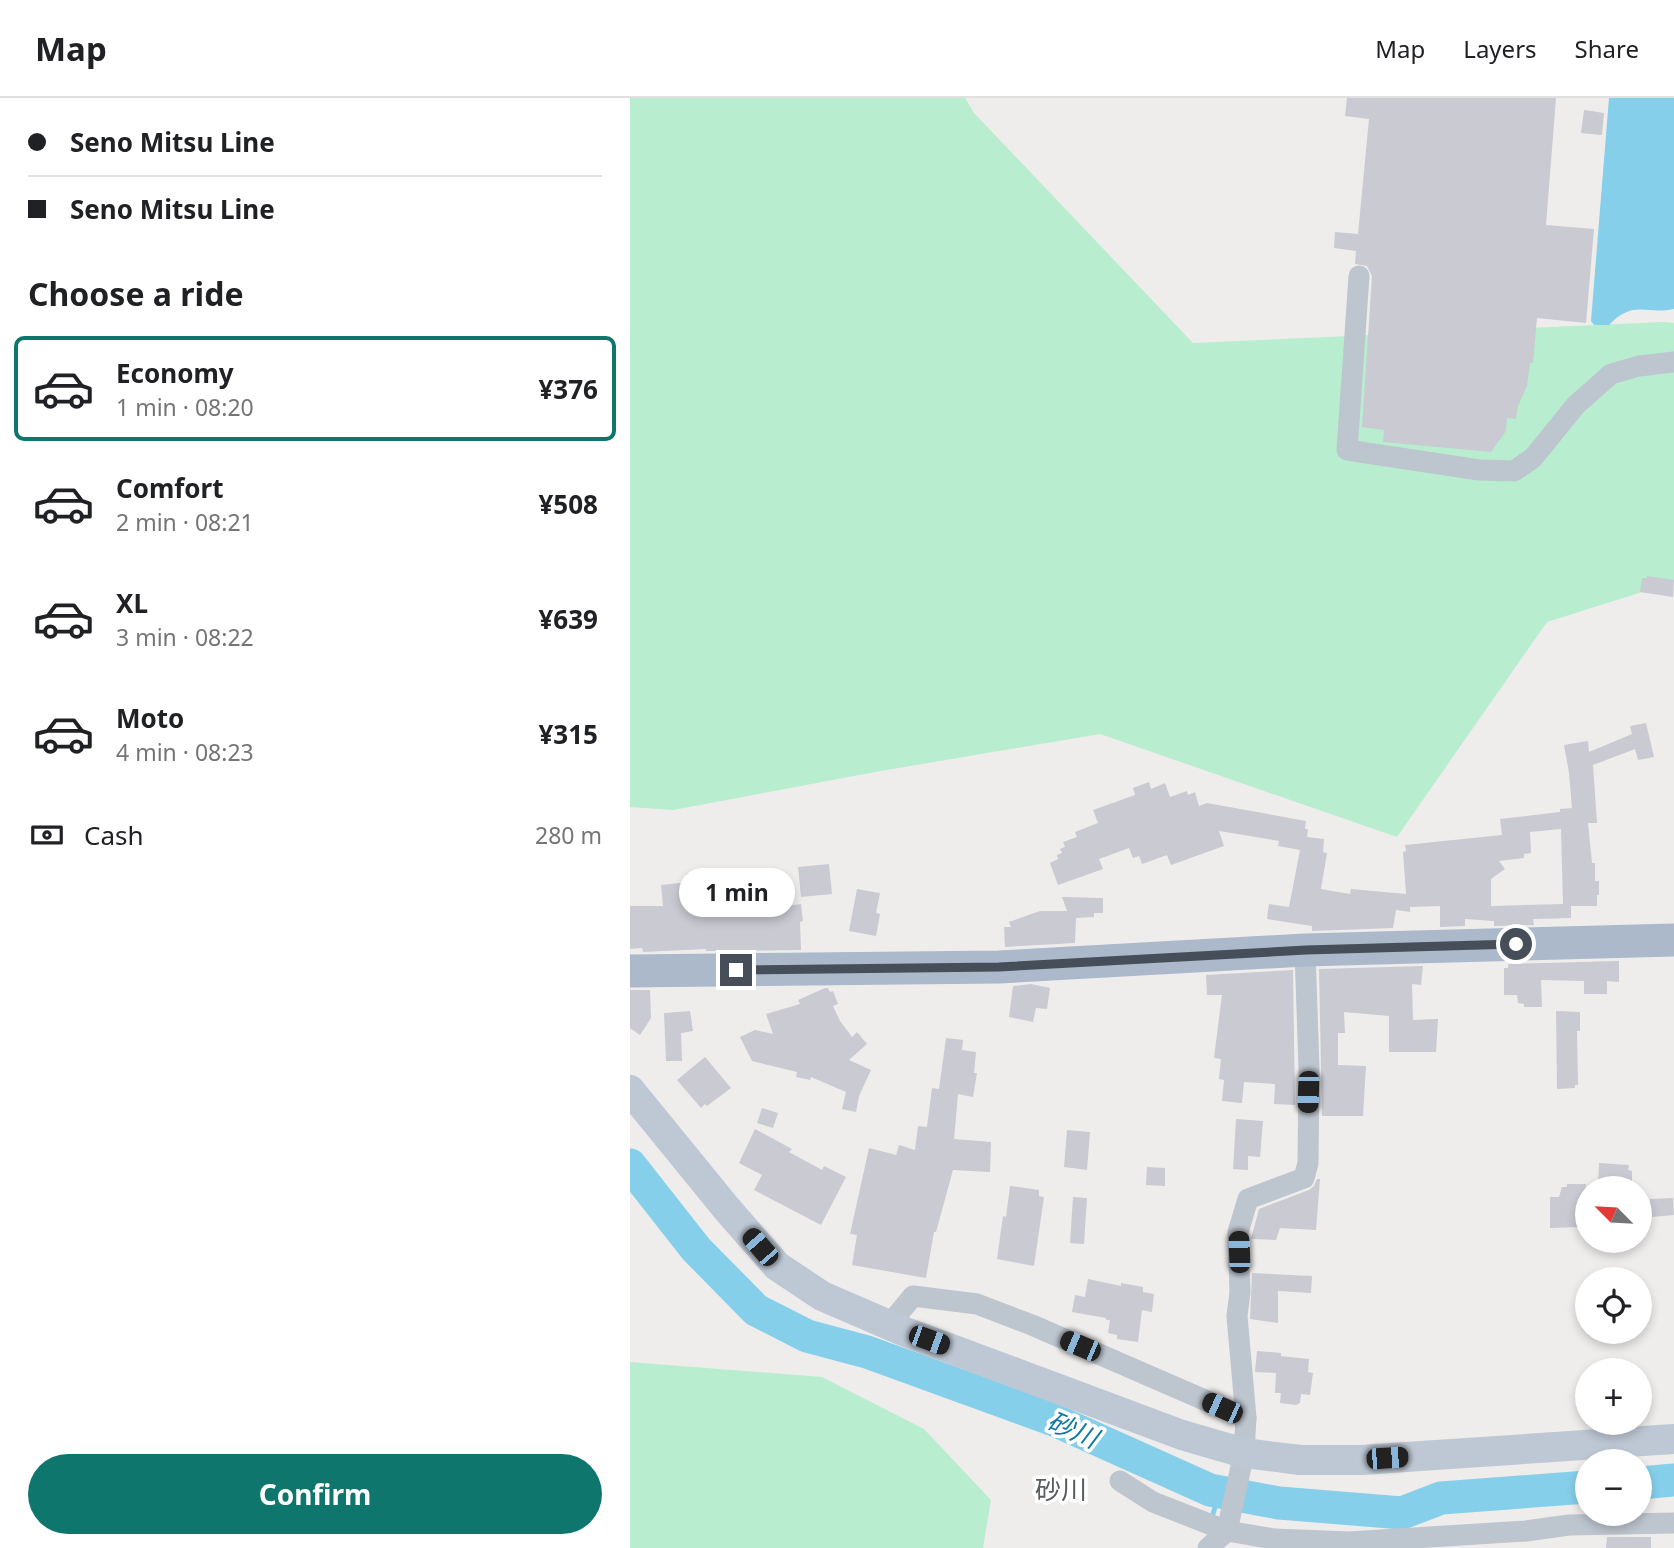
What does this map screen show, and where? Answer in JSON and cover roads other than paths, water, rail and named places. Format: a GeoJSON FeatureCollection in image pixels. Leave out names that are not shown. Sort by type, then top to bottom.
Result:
{"type":"FeatureCollection","features":[{"type":"Feature","properties":{"kind":"main road"},"geometry":{"type":"LineString","coordinates":[[630,971],[999,967],[1306,950],[1674,940]]}},
{"type":"Feature","properties":{"kind":"street"},"geometry":{"type":"LineString","coordinates":[[1359,276],[1347,450],[1479,470],[1514,471],[1534,458],[1576,405],[1611,374],[1639,366],[1674,362]]}},
{"type":"Feature","properties":{"kind":"street"},"geometry":{"type":"LineString","coordinates":[[1208,1548],[1219,1526],[1242,1460],[1245,1418],[1237,1316],[1240,1292],[1238,1232],[1248,1199],[1304,1178],[1306,1170],[1309,1069],[1306,950]]}},
{"type":"Feature","properties":{"kind":"street"},"geometry":{"type":"LineString","coordinates":[[630,1090],[776,1266],[822,1296],[889,1325],[1242,1460],[1361,1460],[1674,1439]]}},
{"type":"Feature","properties":{"kind":"street"},"geometry":{"type":"LineString","coordinates":[[889,1325],[913,1296],[977,1304],[1032,1325],[1245,1418]]}},
{"type":"Feature","properties":{"kind":"street"},"geometry":{"type":"LineString","coordinates":[[1120,1481],[1153,1502],[1219,1526],[1274,1539],[1349,1542],[1470,1541],[1569,1525],[1674,1523]]}},
{"type":"Feature","properties":{"kind":"water"},"geometry":{"type":"Polygon","coordinates":[[[1609,98],[1674,98],[1674,309],[1633,310],[1609,325],[1594,325],[1591,321],[1609,98]]]}},
{"type":"Feature","properties":{"kind":"waterway","name":"砂川"},"geometry":{"type":"LineString","coordinates":[[630,1165],[696,1249],[756,1310],[807,1336],[867,1352],[1054,1420],[1210,1490],[1279,1503],[1402,1513],[1441,1498],[1575,1488]]}},
{"type":"Feature","properties":{"kind":"waterway","name":"砂川"},"geometry":{"type":"LineString","coordinates":[[1652,1482],[1674,1480]]}},
{"type":"Feature","properties":{"kind":"waterway"},"geometry":{"type":"LineString","coordinates":[[1211,1520],[1220,1492]]}},
{"type":"Feature","properties":{"kind":"district","name":"砂川"},"geometry":{"type":"Point","coordinates":[1061,1489]}}]}
